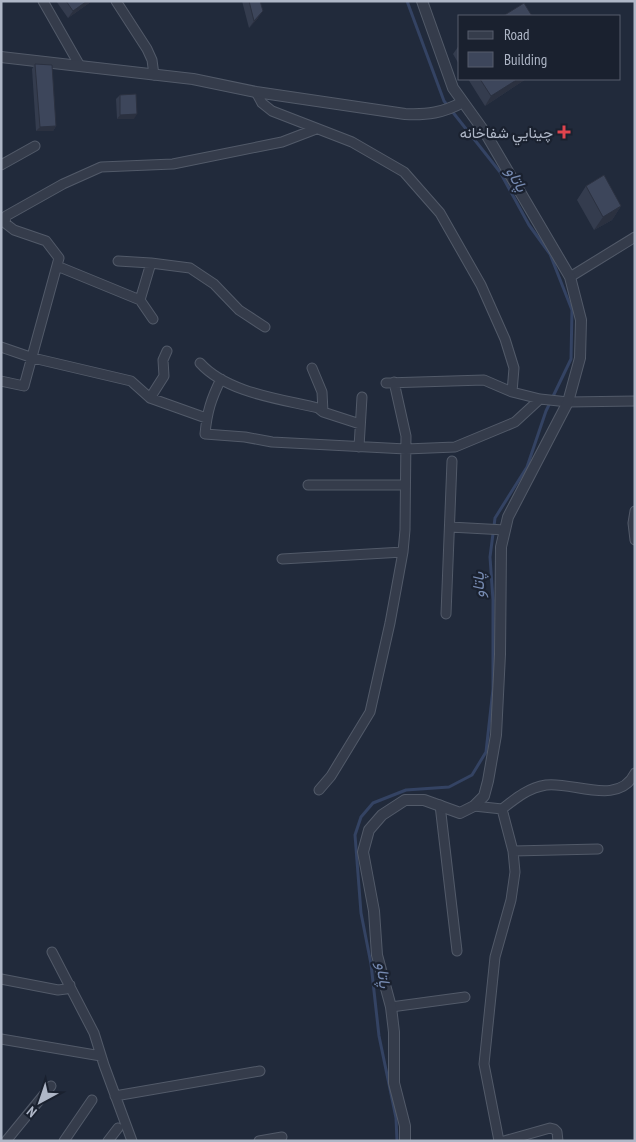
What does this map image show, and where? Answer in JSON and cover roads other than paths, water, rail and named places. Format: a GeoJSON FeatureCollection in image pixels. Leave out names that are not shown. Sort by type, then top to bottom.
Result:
{"type":"FeatureCollection","features":[{"type":"Feature","properties":{"kind":"street"},"geometry":{"type":"LineString","coordinates":[[43,1],[80,66]]}},
{"type":"Feature","properties":{"kind":"street"},"geometry":{"type":"LineString","coordinates":[[116,1],[147,49],[152,60],[154,75]]}},
{"type":"Feature","properties":{"kind":"street"},"geometry":{"type":"LineString","coordinates":[[405,1141],[406,1126],[394,1084],[394,1032],[391,1007],[377,955],[374,911],[363,852],[369,830],[382,815],[405,800],[424,800],[460,813],[474,806],[484,796],[496,735],[500,654],[501,547],[508,517],[568,402],[580,358],[581,320],[570,277],[486,134],[453,88],[422,1]]}},
{"type":"Feature","properties":{"kind":"street"},"geometry":{"type":"LineString","coordinates":[[1,57],[193,80],[256,92],[405,114],[427,115],[448,110],[463,102]]}},
{"type":"Feature","properties":{"kind":"street"},"geometry":{"type":"LineString","coordinates":[[256,92],[262,103],[272,111],[352,142],[404,172],[440,213],[481,285],[505,339],[514,368],[512,392]]}},
{"type":"Feature","properties":{"kind":"street"},"geometry":{"type":"LineString","coordinates":[[1,381],[24,386],[59,258],[46,241],[14,230],[5,223],[6,216],[62,184],[101,167],[173,164],[282,142],[316,129]]}},
{"type":"Feature","properties":{"kind":"street"},"geometry":{"type":"LineString","coordinates":[[1,165],[35,146]]}},
{"type":"Feature","properties":{"kind":"street"},"geometry":{"type":"LineString","coordinates":[[570,277],[635,237]]}},
{"type":"Feature","properties":{"kind":"street"},"geometry":{"type":"LineString","coordinates":[[118,261],[190,268],[214,284],[239,310],[265,326]]}},
{"type":"Feature","properties":{"kind":"street"},"geometry":{"type":"LineString","coordinates":[[140,300],[151,263]]}},
{"type":"Feature","properties":{"kind":"street"},"geometry":{"type":"LineString","coordinates":[[57,266],[140,300],[153,319]]}},
{"type":"Feature","properties":{"kind":"street"},"geometry":{"type":"LineString","coordinates":[[1,348],[33,358],[131,381],[150,398],[206,418]]}},
{"type":"Feature","properties":{"kind":"street"},"geometry":{"type":"LineString","coordinates":[[150,398],[164,376],[164,360],[167,352]]}},
{"type":"Feature","properties":{"kind":"street"},"geometry":{"type":"LineString","coordinates":[[200,362],[221,379],[254,394],[318,408],[323,412],[360,424]]}},
{"type":"Feature","properties":{"kind":"street"},"geometry":{"type":"LineString","coordinates":[[312,368],[322,392],[323,412]]}},
{"type":"Feature","properties":{"kind":"street"},"geometry":{"type":"LineString","coordinates":[[221,379],[210,401],[205,434],[245,437],[272,442],[406,449],[455,447],[515,422],[540,399]]}},
{"type":"Feature","properties":{"kind":"street"},"geometry":{"type":"LineString","coordinates":[[319,790],[331,776],[370,712],[390,623],[403,552],[406,530],[406,436],[390,382],[484,380],[512,392],[540,399],[568,402],[635,401]]}},
{"type":"Feature","properties":{"kind":"street"},"geometry":{"type":"LineString","coordinates":[[359,447],[362,397]]}},
{"type":"Feature","properties":{"kind":"street"},"geometry":{"type":"LineString","coordinates":[[446,614],[452,461]]}},
{"type":"Feature","properties":{"kind":"street"},"geometry":{"type":"LineString","coordinates":[[308,485],[406,485]]}},
{"type":"Feature","properties":{"kind":"street"},"geometry":{"type":"LineString","coordinates":[[635,511],[633,523],[635,540]]}},
{"type":"Feature","properties":{"kind":"street"},"geometry":{"type":"LineString","coordinates":[[450,527],[505,530]]}},
{"type":"Feature","properties":{"kind":"street"},"geometry":{"type":"LineString","coordinates":[[282,559],[403,552]]}},
{"type":"Feature","properties":{"kind":"street"},"geometry":{"type":"LineString","coordinates":[[474,806],[502,809],[524,792],[547,785],[598,791],[616,790],[634,779]]}},
{"type":"Feature","properties":{"kind":"street"},"geometry":{"type":"LineString","coordinates":[[440,805],[457,951]]}},
{"type":"Feature","properties":{"kind":"street"},"geometry":{"type":"LineString","coordinates":[[500,1141],[484,1064],[495,957],[511,900],[515,872],[513,851],[502,809]]}},
{"type":"Feature","properties":{"kind":"street"},"geometry":{"type":"LineString","coordinates":[[513,851],[598,849]]}},
{"type":"Feature","properties":{"kind":"street"},"geometry":{"type":"LineString","coordinates":[[52,952],[94,1033],[132,1141]]}},
{"type":"Feature","properties":{"kind":"street"},"geometry":{"type":"LineString","coordinates":[[1,979],[58,990],[66,989],[70,985]]}},
{"type":"Feature","properties":{"kind":"street"},"geometry":{"type":"LineString","coordinates":[[391,1007],[464,997]]}},
{"type":"Feature","properties":{"kind":"street"},"geometry":{"type":"LineString","coordinates":[[1,1038],[101,1056]]}},
{"type":"Feature","properties":{"kind":"street"},"geometry":{"type":"LineString","coordinates":[[115,1096],[260,1071]]}},
{"type":"Feature","properties":{"kind":"street"},"geometry":{"type":"LineString","coordinates":[[6,1141],[51,1086]]}},
{"type":"Feature","properties":{"kind":"street"},"geometry":{"type":"LineString","coordinates":[[64,1141],[92,1100]]}},
{"type":"Feature","properties":{"kind":"street"},"geometry":{"type":"LineString","coordinates":[[108,1141],[118,1128]]}},
{"type":"Feature","properties":{"kind":"street"},"geometry":{"type":"LineString","coordinates":[[504,1141],[526,1138],[550,1128],[557,1132],[558,1141]]}},
{"type":"Feature","properties":{"kind":"street"},"geometry":{"type":"LineString","coordinates":[[259,1141],[282,1137]]}},
{"type":"Feature","properties":{"kind":"waterway","name":"پاتاو"},"geometry":{"type":"LineString","coordinates":[[397,1141],[396,1118],[379,1036],[371,964],[361,913],[355,835],[361,817],[373,803],[406,790],[449,787],[472,775],[486,752],[493,689],[493,600],[490,557],[495,518],[527,467],[546,411],[571,359],[572,310],[550,254],[529,225],[500,172],[444,101],[407,1]]}},
{"type":"Feature","properties":{"kind":"place","name":"چينايي شفاخانه"},"geometry":{"type":"Point","coordinates":[564,132]}}]}
